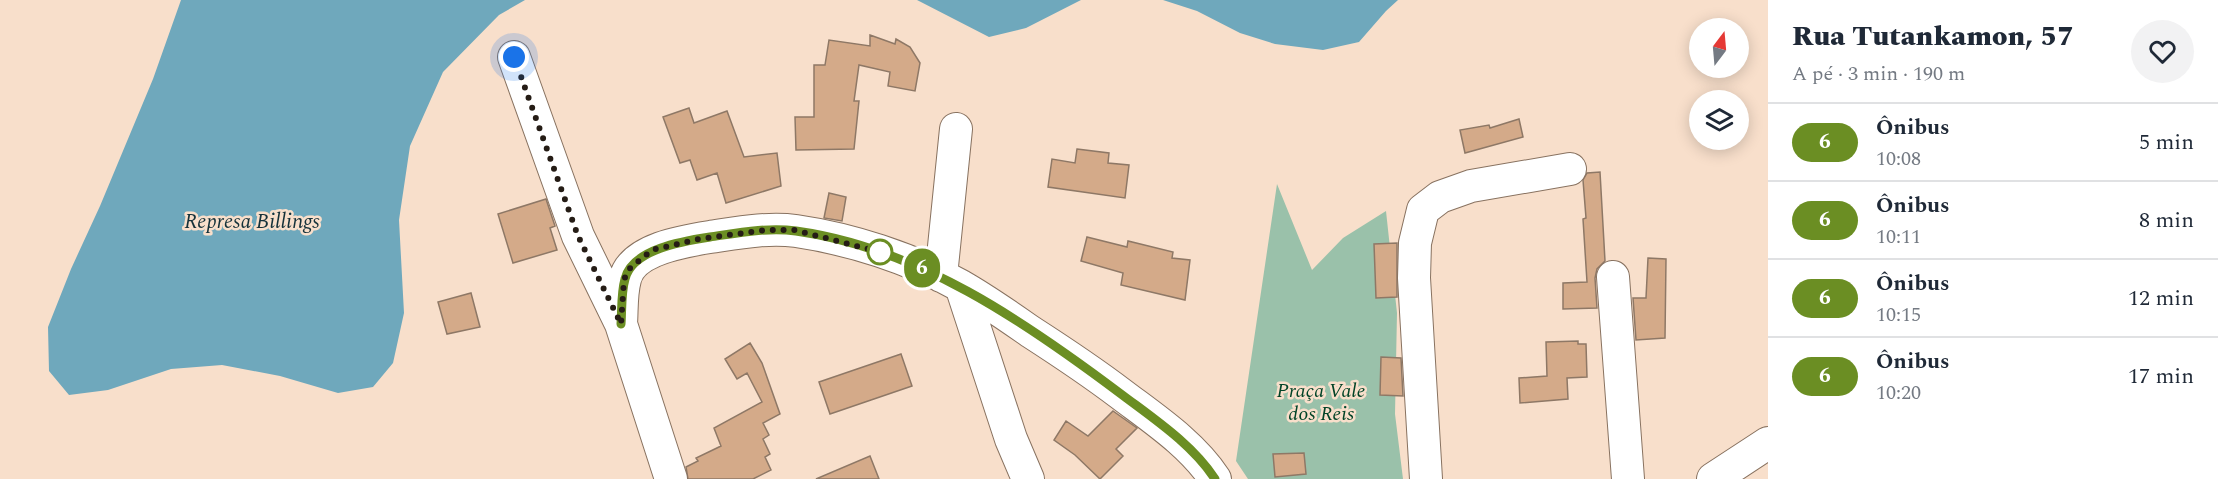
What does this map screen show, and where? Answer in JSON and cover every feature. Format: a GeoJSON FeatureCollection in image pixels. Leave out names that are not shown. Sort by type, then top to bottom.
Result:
{"type":"FeatureCollection","features":[{"type":"Feature","properties":{"kind":"street"},"geometry":{"type":"LineString","coordinates":[[514,57],[578,236],[621,324],[671,479]]}},
{"type":"Feature","properties":{"kind":"street"},"geometry":{"type":"LineString","coordinates":[[956,129],[951,281],[1028,479]]}},
{"type":"Feature","properties":{"kind":"street"},"geometry":{"type":"LineString","coordinates":[[1426,479],[1414,278],[1415,243],[1424,210],[1440,197],[1471,186],[1570,169]]}},
{"type":"Feature","properties":{"kind":"street"},"geometry":{"type":"LineString","coordinates":[[621,324],[624,280],[628,270],[652,250],[699,239],[766,230],[794,230],[875,250],[951,281],[1092,372],[1155,419],[1194,453],[1215,479]]}},
{"type":"Feature","properties":{"kind":"street"},"geometry":{"type":"LineString","coordinates":[[1613,277],[1629,479]]}},
{"type":"Feature","properties":{"kind":"street"},"geometry":{"type":"LineString","coordinates":[[1713,479],[1768,443]]}},
{"type":"Feature","properties":{"kind":"green space","name":"Praça Vale dos Reis"},"geometry":{"type":"Polygon","coordinates":[[[1277,184],[1312,270],[1343,238],[1386,211],[1397,313],[1395,414],[1403,479],[1248,479],[1236,461],[1277,184]]]}},
{"type":"Feature","properties":{"kind":"water","name":"Represa Billings"},"geometry":{"type":"Polygon","coordinates":[[[181,0],[525,0],[499,15],[443,72],[410,146],[399,220],[404,313],[393,363],[373,387],[338,393],[280,376],[222,365],[171,369],[108,390],[69,395],[49,371],[48,327],[153,79],[181,0]]]}},
{"type":"Feature","properties":{"kind":"water"},"geometry":{"type":"Polygon","coordinates":[[[917,0],[1081,0],[1026,28],[989,37],[917,0]]]}},
{"type":"Feature","properties":{"kind":"water"},"geometry":{"type":"Polygon","coordinates":[[[1163,0],[1398,0],[1359,42],[1323,50],[1275,44],[1240,33],[1197,11],[1163,0]]]}},
{"type":"Feature","properties":{"kind":"building"},"geometry":{"type":"Polygon","coordinates":[[[870,35],[895,44],[896,39],[910,47],[920,63],[915,91],[888,86],[890,72],[859,65],[854,101],[859,101],[854,149],[796,150],[795,117],[814,117],[814,65],[825,65],[829,40],[870,46],[870,35]]]}},
{"type":"Feature","properties":{"kind":"building"},"geometry":{"type":"Polygon","coordinates":[[[689,108],[694,123],[727,111],[744,157],[777,153],[781,186],[726,203],[717,173],[697,180],[690,160],[680,163],[663,117],[689,108]]]}},
{"type":"Feature","properties":{"kind":"building"},"geometry":{"type":"Polygon","coordinates":[[[1519,119],[1523,137],[1465,153],[1460,130],[1489,125],[1490,128],[1519,119]]]}},
{"type":"Feature","properties":{"kind":"building"},"geometry":{"type":"Polygon","coordinates":[[[1077,149],[1109,153],[1108,163],[1129,165],[1125,198],[1048,187],[1052,159],[1075,163],[1077,149]]]}},
{"type":"Feature","properties":{"kind":"building"},"geometry":{"type":"Polygon","coordinates":[[[1600,172],[1605,261],[1597,269],[1595,278],[1597,308],[1563,309],[1563,283],[1587,282],[1583,180],[1587,173],[1600,172]]]}},
{"type":"Feature","properties":{"kind":"building"},"geometry":{"type":"Polygon","coordinates":[[[829,193],[846,197],[842,221],[824,218],[829,193]]]}},
{"type":"Feature","properties":{"kind":"building"},"geometry":{"type":"Polygon","coordinates":[[[546,199],[555,226],[550,228],[557,250],[513,263],[498,214],[546,199]]]}},
{"type":"Feature","properties":{"kind":"building"},"geometry":{"type":"Polygon","coordinates":[[[1087,237],[1127,247],[1128,241],[1173,252],[1172,258],[1190,260],[1185,300],[1121,285],[1123,273],[1081,261],[1087,237]]]}},
{"type":"Feature","properties":{"kind":"building"},"geometry":{"type":"Polygon","coordinates":[[[1397,243],[1397,297],[1376,298],[1374,244],[1397,243]]]}},
{"type":"Feature","properties":{"kind":"building"},"geometry":{"type":"Polygon","coordinates":[[[1648,258],[1666,259],[1665,338],[1636,340],[1633,298],[1646,298],[1648,258]]]}},
{"type":"Feature","properties":{"kind":"building"},"geometry":{"type":"Polygon","coordinates":[[[471,293],[480,327],[447,334],[438,302],[471,293]]]}},
{"type":"Feature","properties":{"kind":"building"},"geometry":{"type":"Polygon","coordinates":[[[1578,341],[1578,344],[1586,344],[1587,377],[1567,378],[1568,399],[1520,403],[1519,378],[1547,376],[1546,342],[1578,341]]]}},
{"type":"Feature","properties":{"kind":"building"},"geometry":{"type":"Polygon","coordinates":[[[750,343],[762,363],[780,414],[763,423],[769,435],[763,439],[770,454],[765,457],[771,470],[753,479],[688,479],[686,467],[698,461],[696,458],[721,446],[714,428],[762,402],[747,373],[737,379],[725,359],[750,343]]]}},
{"type":"Feature","properties":{"kind":"building"},"geometry":{"type":"Polygon","coordinates":[[[901,354],[912,386],[830,414],[819,382],[901,354]]]}},
{"type":"Feature","properties":{"kind":"building"},"geometry":{"type":"Polygon","coordinates":[[[1381,357],[1401,358],[1403,396],[1380,395],[1381,357]]]}},
{"type":"Feature","properties":{"kind":"building"},"geometry":{"type":"Polygon","coordinates":[[[1113,411],[1137,428],[1116,449],[1123,456],[1100,479],[1075,455],[1054,440],[1066,421],[1088,436],[1113,411]]]}},
{"type":"Feature","properties":{"kind":"building"},"geometry":{"type":"Polygon","coordinates":[[[1304,453],[1306,474],[1275,477],[1273,454],[1304,453]]]}},
{"type":"Feature","properties":{"kind":"building"},"geometry":{"type":"Polygon","coordinates":[[[870,456],[879,479],[816,479],[870,456]]]}},
{"type":"Feature","properties":{"kind":"bus line","name":"6"},"geometry":{"type":"LineString","coordinates":[[621,324],[624,280],[628,270],[652,250],[699,239],[766,230],[794,230],[830,238],[875,250],[961,286],[1092,372],[1155,419],[1206,465],[1215,479]]}},
{"type":"Feature","properties":{"kind":"route"},"geometry":{"type":"LineString","coordinates":[[514,57],[578,236],[621,324],[624,280],[628,270],[652,250],[731,234],[794,230],[880,252]]}}]}
